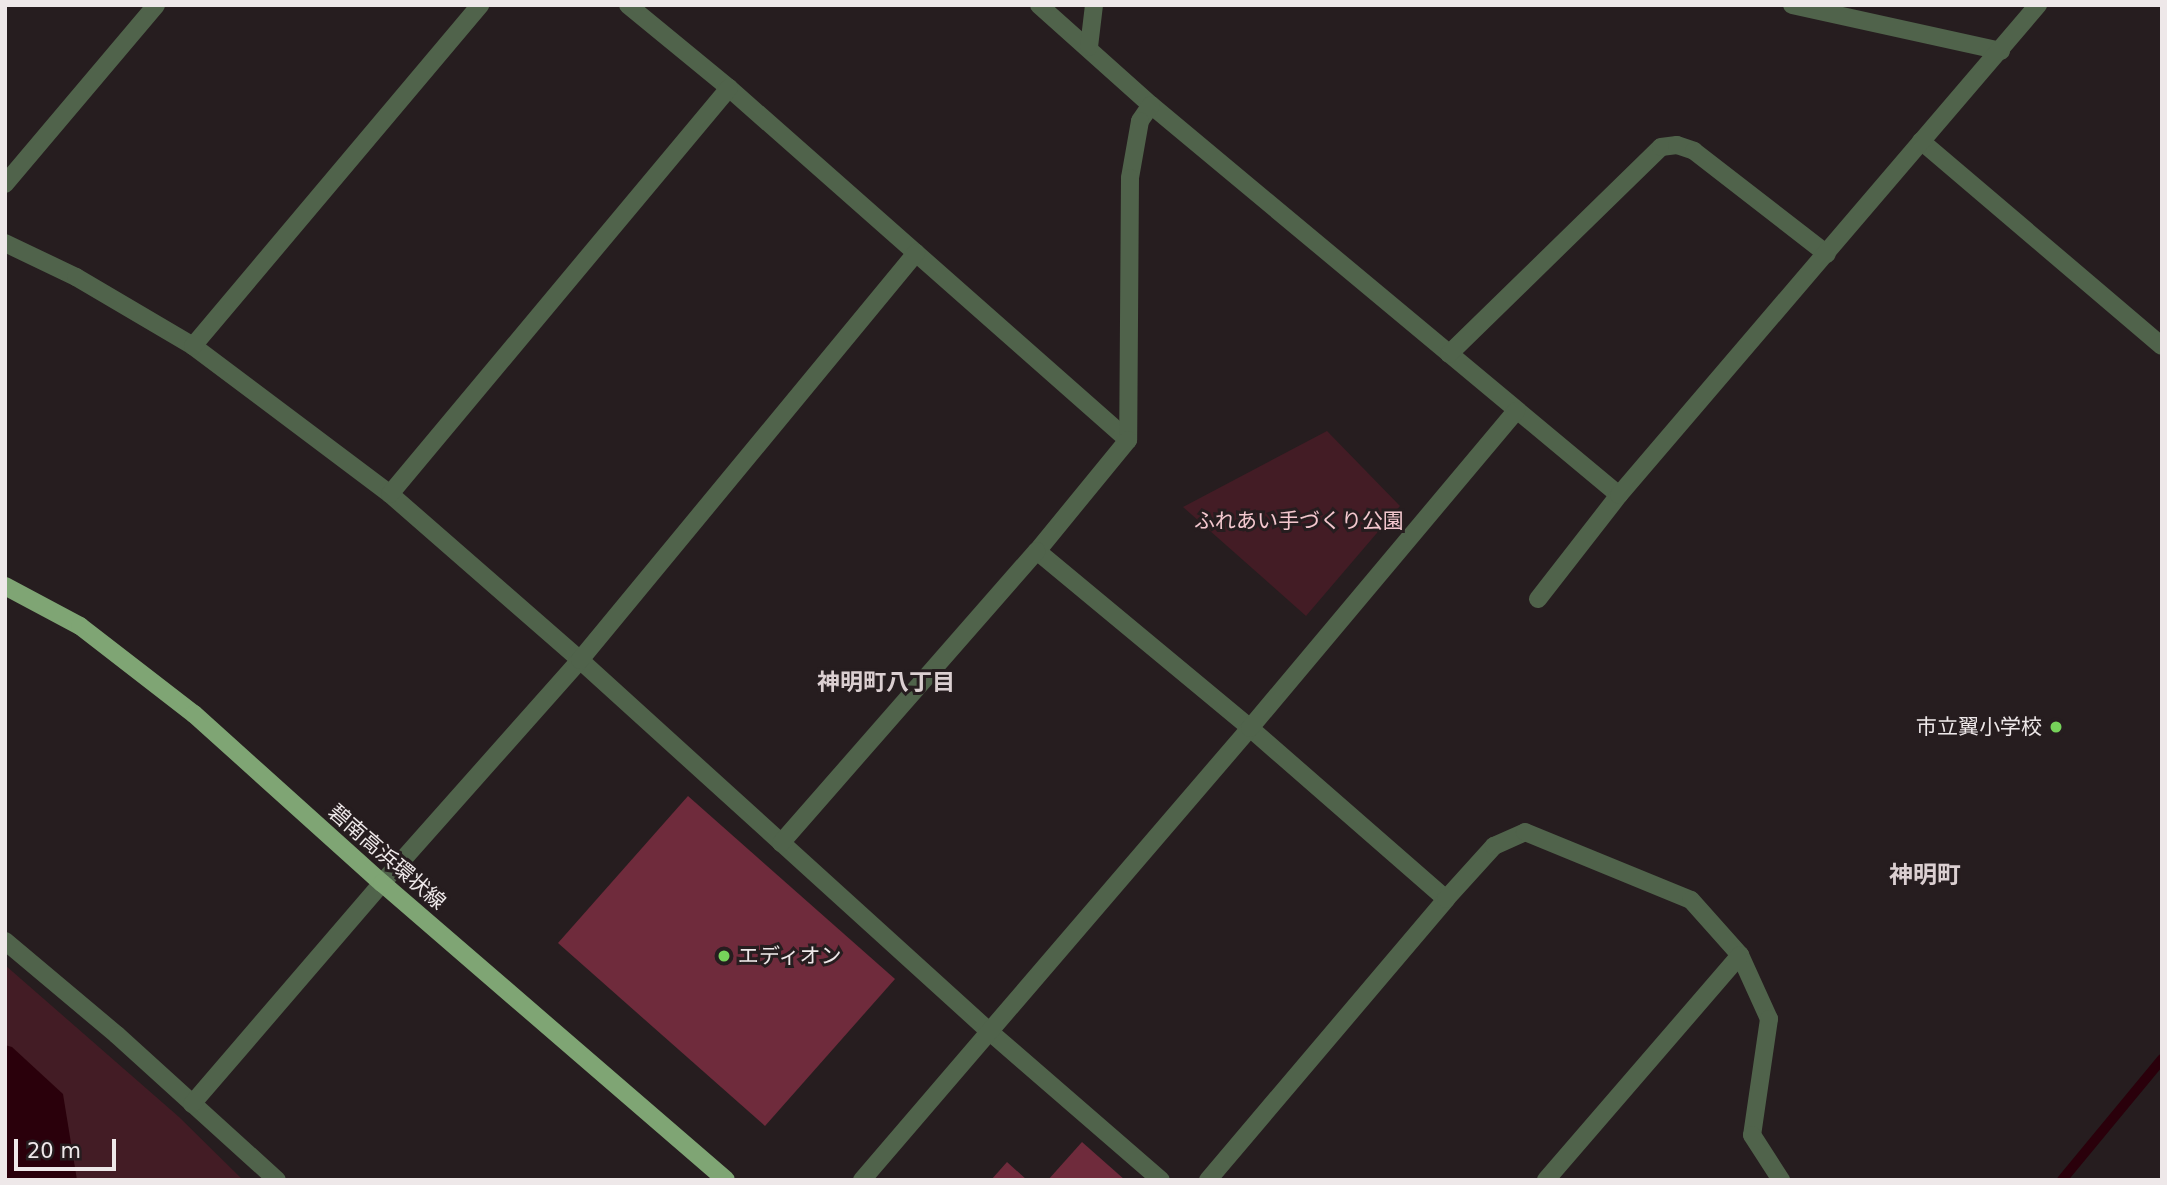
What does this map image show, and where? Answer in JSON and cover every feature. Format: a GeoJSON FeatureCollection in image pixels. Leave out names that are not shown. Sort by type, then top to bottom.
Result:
{"type":"FeatureCollection","features":[{"type":"Feature","properties":{"kind":"main road","name":"碧南高浜環状線"},"geometry":{"type":"LineString","coordinates":[[5,586],[80,626],[183,706],[382,883],[726,1180]]}},
{"type":"Feature","properties":{"kind":"street"},"geometry":{"type":"LineString","coordinates":[[5,184],[156,5]]}},
{"type":"Feature","properties":{"kind":"street"},"geometry":{"type":"LineString","coordinates":[[193,346],[480,5]]}},
{"type":"Feature","properties":{"kind":"street"},"geometry":{"type":"LineString","coordinates":[[628,5],[729,88],[1128,440]]}},
{"type":"Feature","properties":{"kind":"street"},"geometry":{"type":"LineString","coordinates":[[1040,5],[1151,105],[1619,495]]}},
{"type":"Feature","properties":{"kind":"street"},"geometry":{"type":"LineString","coordinates":[[1089,47],[1094,5]]}},
{"type":"Feature","properties":{"kind":"street"},"geometry":{"type":"LineString","coordinates":[[1792,5],[2001,51]]}},
{"type":"Feature","properties":{"kind":"street"},"geometry":{"type":"LineString","coordinates":[[1538,599],[1619,495],[2038,5]]}},
{"type":"Feature","properties":{"kind":"street"},"geometry":{"type":"LineString","coordinates":[[390,494],[729,88]]}},
{"type":"Feature","properties":{"kind":"street"},"geometry":{"type":"LineString","coordinates":[[781,843],[1037,551],[1128,440],[1130,178],[1140,121],[1151,105]]}},
{"type":"Feature","properties":{"kind":"street"},"geometry":{"type":"LineString","coordinates":[[1921,141],[2162,346]]}},
{"type":"Feature","properties":{"kind":"street"},"geometry":{"type":"LineString","coordinates":[[1449,354],[1661,147],[1677,145],[1694,151],[1827,254]]}},
{"type":"Feature","properties":{"kind":"street"},"geometry":{"type":"LineString","coordinates":[[5,243],[76,277],[193,346],[390,494],[580,660],[990,1032],[1161,1180]]}},
{"type":"Feature","properties":{"kind":"street"},"geometry":{"type":"LineString","coordinates":[[192,1104],[382,883],[580,660],[916,253]]}},
{"type":"Feature","properties":{"kind":"street"},"geometry":{"type":"LineString","coordinates":[[862,1180],[1250,728],[1516,411]]}},
{"type":"Feature","properties":{"kind":"street"},"geometry":{"type":"LineString","coordinates":[[1037,551],[1250,728],[1446,899]]}},
{"type":"Feature","properties":{"kind":"street"},"geometry":{"type":"LineString","coordinates":[[1208,1180],[1494,846],[1525,832],[1691,900],[1740,955],[1769,1018],[1752,1135],[1780,1180]]}},
{"type":"Feature","properties":{"kind":"street"},"geometry":{"type":"LineString","coordinates":[[5,942],[117,1035],[277,1180]]}},
{"type":"Feature","properties":{"kind":"street"},"geometry":{"type":"LineString","coordinates":[[1546,1180],[1740,955]]}},
{"type":"Feature","properties":{"kind":"green space","name":"ふれあい手づくり公園"},"geometry":{"type":"Polygon","coordinates":[[[1327,431],[1400,506],[1306,616],[1183,507],[1327,431]]]}},
{"type":"Feature","properties":{"kind":"green space"},"geometry":{"type":"Polygon","coordinates":[[[5,965],[179,1117],[243,1180],[5,1180],[5,965]]]}},
{"type":"Feature","properties":{"kind":"shaded area"},"geometry":{"type":"Polygon","coordinates":[[[5,1045],[12,1047],[63,1094],[77,1180],[5,1180],[5,1045]]]}},
{"type":"Feature","properties":{"kind":"building"},"geometry":{"type":"Polygon","coordinates":[[[688,796],[895,979],[765,1126],[558,943],[688,796]]]}},
{"type":"Feature","properties":{"kind":"building"},"geometry":{"type":"Polygon","coordinates":[[[1082,1142],[1125,1180],[1048,1180],[1082,1142]]]}},
{"type":"Feature","properties":{"kind":"building"},"geometry":{"type":"Polygon","coordinates":[[[1007,1162],[1027,1180],[991,1180],[1007,1162]]]}},
{"type":"Feature","properties":{"kind":"waterway"},"geometry":{"type":"LineString","coordinates":[[2062,1180],[2162,1059]]}},
{"type":"Feature","properties":{"kind":"place","name":"市立翼小学校"},"geometry":{"type":"Point","coordinates":[2056,727]}},
{"type":"Feature","properties":{"kind":"place","name":"エディオン"},"geometry":{"type":"Point","coordinates":[724,956]}},
{"type":"Feature","properties":{"kind":"district","name":"神明町八丁目"},"geometry":{"type":"Point","coordinates":[886,682]}},
{"type":"Feature","properties":{"kind":"district","name":"神明町"},"geometry":{"type":"Point","coordinates":[1925,876]}}]}
